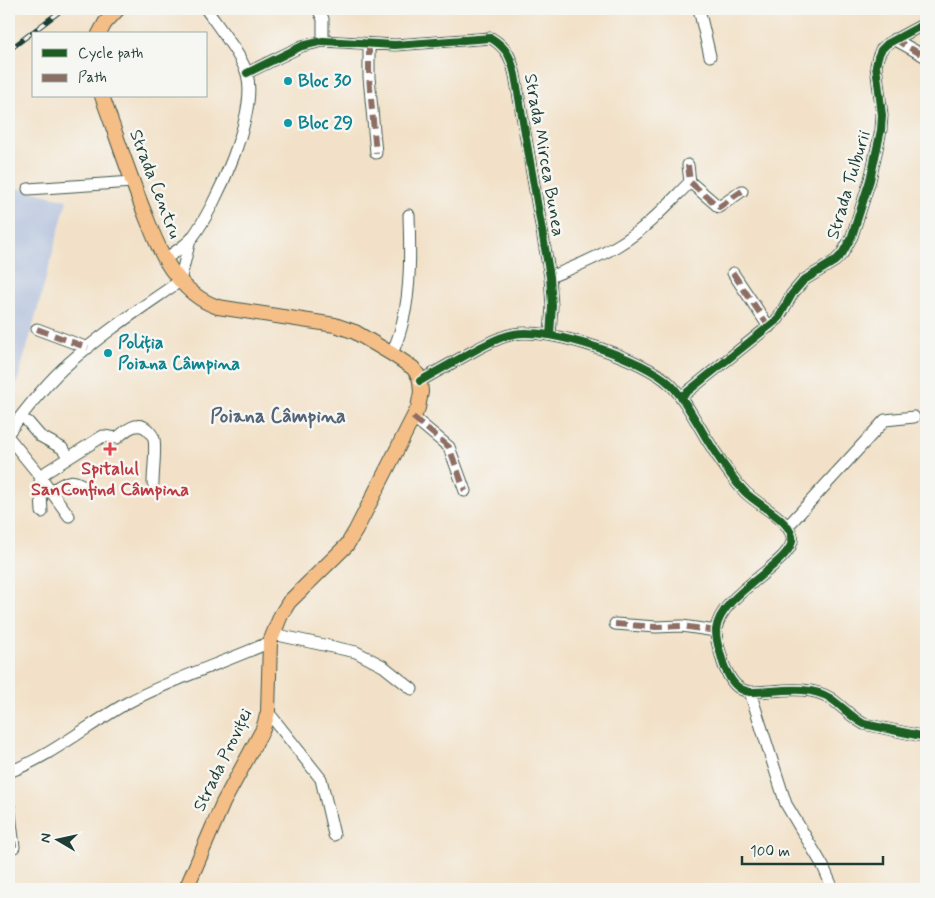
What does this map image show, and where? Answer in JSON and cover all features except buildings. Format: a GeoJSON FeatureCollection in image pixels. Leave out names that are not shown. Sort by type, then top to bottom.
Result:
{"type":"FeatureCollection","features":[{"type":"Feature","properties":{"kind":"main road"},"geometry":{"type":"LineString","coordinates":[[100,32],[112,11]]}},
{"type":"Feature","properties":{"kind":"main road","name":"Strada Centru"},"geometry":{"type":"LineString","coordinates":[[103,98],[152,233],[165,259],[180,281],[198,298],[207,304],[218,307],[345,328],[365,337],[413,368],[418,374],[420,381]]}},
{"type":"Feature","properties":{"kind":"main road"},"geometry":{"type":"LineString","coordinates":[[272,638],[289,602],[347,545],[356,530],[413,417],[420,400],[420,381]]}},
{"type":"Feature","properties":{"kind":"main road","name":"Strada Proviței"},"geometry":{"type":"LineString","coordinates":[[186,889],[223,803],[263,729],[268,712],[272,638]]}},
{"type":"Feature","properties":{"kind":"street","name":"Strada Centru"},"geometry":{"type":"LineString","coordinates":[[190,240],[214,202],[225,177],[239,137],[248,102],[249,88],[246,72],[233,48],[206,9]]}},
{"type":"Feature","properties":{"kind":"street"},"geometry":{"type":"LineString","coordinates":[[246,72],[302,46],[323,41],[323,19],[318,9]]}},
{"type":"Feature","properties":{"kind":"street"},"geometry":{"type":"LineString","coordinates":[[699,9],[710,56]]}},
{"type":"Feature","properties":{"kind":"street","name":"Strada Tulburii"},"geometry":{"type":"LineString","coordinates":[[681,397],[769,327],[778,319],[792,294],[804,280],[835,261],[842,254],[847,246],[870,180],[881,130],[882,115],[876,66],[878,57],[881,50],[894,39],[926,23]]}},
{"type":"Feature","properties":{"kind":"street","name":"Strada Mircea Bunea"},"geometry":{"type":"LineString","coordinates":[[323,41],[404,45],[491,38],[502,45],[512,62],[515,75],[550,277],[552,306],[550,334]]}},
{"type":"Feature","properties":{"kind":"street"},"geometry":{"type":"LineString","coordinates":[[894,39],[926,57]]}},
{"type":"Feature","properties":{"kind":"street"},"geometry":{"type":"LineString","coordinates":[[369,44],[369,77],[376,153]]}},
{"type":"Feature","properties":{"kind":"street"},"geometry":{"type":"LineString","coordinates":[[688,165],[690,182],[719,207],[742,191]]}},
{"type":"Feature","properties":{"kind":"street"},"geometry":{"type":"LineString","coordinates":[[28,189],[133,182]]}},
{"type":"Feature","properties":{"kind":"street"},"geometry":{"type":"LineString","coordinates":[[550,277],[593,259],[620,245],[651,221],[690,182]]}},
{"type":"Feature","properties":{"kind":"street"},"geometry":{"type":"LineString","coordinates":[[392,354],[403,321],[406,305],[410,245],[409,215]]}},
{"type":"Feature","properties":{"kind":"street"},"geometry":{"type":"LineString","coordinates":[[165,259],[190,240]]}},
{"type":"Feature","properties":{"kind":"street"},"geometry":{"type":"LineString","coordinates":[[9,432],[23,413],[68,364],[136,311],[180,281],[190,240]]}},
{"type":"Feature","properties":{"kind":"street"},"geometry":{"type":"LineString","coordinates":[[734,273],[769,327]]}},
{"type":"Feature","properties":{"kind":"street"},"geometry":{"type":"LineString","coordinates":[[37,329],[88,348]]}},
{"type":"Feature","properties":{"kind":"street"},"geometry":{"type":"LineString","coordinates":[[420,381],[501,337],[527,332],[550,334],[618,355],[642,366],[670,384],[681,397],[712,449],[732,477],[746,492],[778,518],[787,527],[792,537],[791,545],[786,554],[733,599],[720,618],[716,631],[724,668],[736,686],[743,691],[750,692],[813,691],[830,698],[852,717],[864,724],[926,737]]}},
{"type":"Feature","properties":{"kind":"street"},"geometry":{"type":"LineString","coordinates":[[413,417],[449,447],[465,491]]}},
{"type":"Feature","properties":{"kind":"street"},"geometry":{"type":"LineString","coordinates":[[787,527],[885,420],[914,417]]}},
{"type":"Feature","properties":{"kind":"street"},"geometry":{"type":"LineString","coordinates":[[28,422],[40,436],[62,448],[69,457]]}},
{"type":"Feature","properties":{"kind":"street"},"geometry":{"type":"LineString","coordinates":[[40,476],[103,436],[117,438],[126,430],[137,425],[144,426],[154,440],[153,483]]}},
{"type":"Feature","properties":{"kind":"street"},"geometry":{"type":"LineString","coordinates":[[9,438],[69,516]]}},
{"type":"Feature","properties":{"kind":"street"},"geometry":{"type":"LineString","coordinates":[[40,476],[42,512]]}},
{"type":"Feature","properties":{"kind":"street"},"geometry":{"type":"LineString","coordinates":[[51,491],[70,480],[78,481],[85,487]]}},
{"type":"Feature","properties":{"kind":"street"},"geometry":{"type":"LineString","coordinates":[[615,624],[656,627],[682,626],[716,631]]}},
{"type":"Feature","properties":{"kind":"street"},"geometry":{"type":"LineString","coordinates":[[9,772],[41,757],[128,702],[272,638],[356,652],[383,666],[412,689]]}},
{"type":"Feature","properties":{"kind":"street"},"geometry":{"type":"LineString","coordinates":[[750,692],[786,804],[823,866],[833,889]]}},
{"type":"Feature","properties":{"kind":"street"},"geometry":{"type":"LineString","coordinates":[[268,712],[321,779],[334,835]]}},
{"type":"Feature","properties":{"kind":"street"},"geometry":{"type":"LineString","coordinates":[[9,806],[14,846]]}},
{"type":"Feature","properties":{"kind":"shaded area"},"geometry":{"type":"Polygon","coordinates":[[[9,186],[67,200],[9,410],[9,186]]]}},
{"type":"Feature","properties":{"kind":"railway"},"geometry":{"type":"LineString","coordinates":[[33,32],[63,9]]}},
{"type":"Feature","properties":{"kind":"railway"},"geometry":{"type":"LineString","coordinates":[[9,50],[32,33]]}},
{"type":"Feature","properties":{"kind":"marked path"},"geometry":{"type":"LineString","coordinates":[[894,39],[926,57]]}},
{"type":"Feature","properties":{"kind":"marked path"},"geometry":{"type":"LineString","coordinates":[[369,44],[369,77],[376,153]]}},
{"type":"Feature","properties":{"kind":"marked path"},"geometry":{"type":"LineString","coordinates":[[688,165],[690,182],[719,207],[742,191]]}},
{"type":"Feature","properties":{"kind":"marked path"},"geometry":{"type":"LineString","coordinates":[[733,273],[769,327]]}},
{"type":"Feature","properties":{"kind":"marked path"},"geometry":{"type":"LineString","coordinates":[[37,329],[88,348]]}},
{"type":"Feature","properties":{"kind":"marked path"},"geometry":{"type":"LineString","coordinates":[[413,417],[449,447],[465,491]]}},
{"type":"Feature","properties":{"kind":"marked path"},"geometry":{"type":"LineString","coordinates":[[615,624],[656,627],[682,626],[716,631]]}},
{"type":"Feature","properties":{"kind":"marked path"},"geometry":{"type":"LineString","coordinates":[[9,806],[14,847]]}},
{"type":"Feature","properties":{"kind":"cycle path"},"geometry":{"type":"LineString","coordinates":[[681,397],[778,319],[792,294],[804,280],[835,261],[842,254],[852,236],[870,180],[881,130],[882,115],[876,66],[878,57],[881,50],[887,44],[926,23]]}},
{"type":"Feature","properties":{"kind":"cycle path"},"geometry":{"type":"LineString","coordinates":[[247,73],[302,46],[323,41],[395,45],[491,38],[501,45],[510,58],[515,75],[550,277],[552,306],[550,335]]}},
{"type":"Feature","properties":{"kind":"cycle path"},"geometry":{"type":"LineString","coordinates":[[420,381],[479,348],[505,336],[530,333],[550,335],[596,347],[619,355],[657,374],[670,384],[682,398],[714,450],[738,484],[745,492],[784,523],[792,536],[791,546],[783,556],[743,590],[730,603],[721,616],[716,630],[717,641],[724,666],[732,681],[741,689],[750,692],[812,691],[830,698],[864,724],[926,737]]}},
{"type":"Feature","properties":{"kind":"place","name":"Bloc 30"},"geometry":{"type":"Point","coordinates":[288,81]}},
{"type":"Feature","properties":{"kind":"place","name":"Bloc 29"},"geometry":{"type":"Point","coordinates":[288,123]}},
{"type":"Feature","properties":{"kind":"place","name":"Poliția Poiana Câmpina"},"geometry":{"type":"Point","coordinates":[108,353]}},
{"type":"Feature","properties":{"kind":"place","name":"Spitalul SanConfind Câmpina"},"geometry":{"type":"Point","coordinates":[110,449]}},
{"type":"Feature","properties":{"kind":"district","name":"Poiana Câmpina"},"geometry":{"type":"Point","coordinates":[278,416]}}]}
